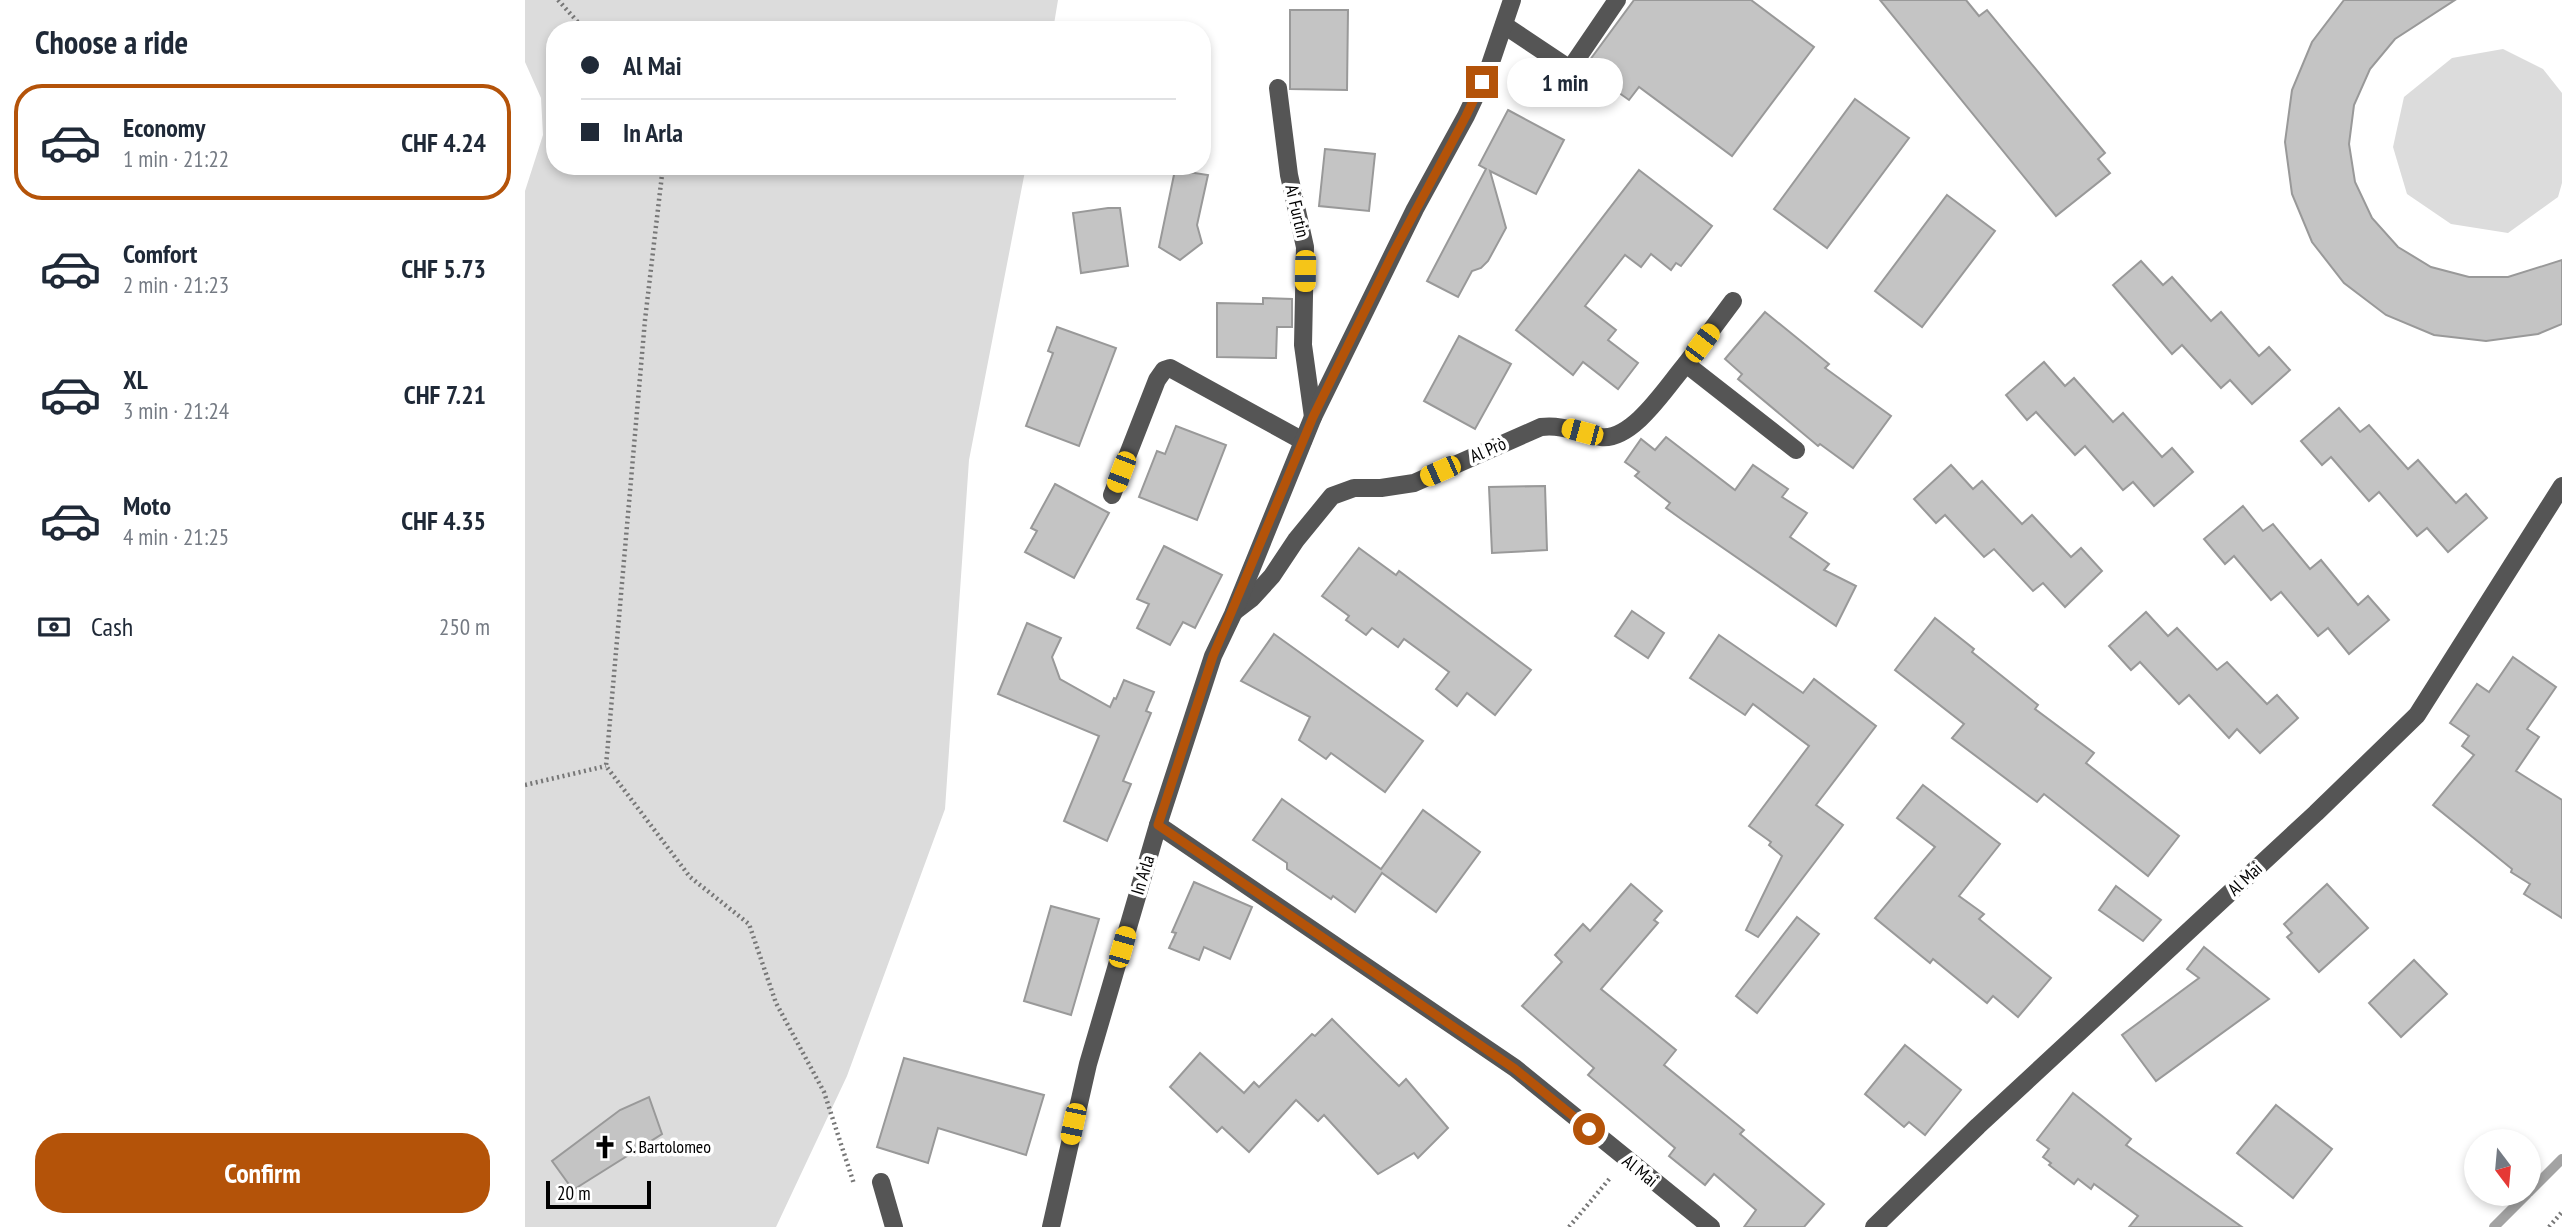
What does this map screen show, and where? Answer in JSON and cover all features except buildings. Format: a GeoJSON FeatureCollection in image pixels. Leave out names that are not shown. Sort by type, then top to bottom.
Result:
{"type":"FeatureCollection","features":[{"type":"Feature","properties":{"kind":"street","name":"In Arla"},"geometry":{"type":"LineString","coordinates":[[1051,1227],[1088,1064],[1158,825],[1209,668],[1313,417],[1409,221],[1466,116],[1490,65],[1512,0]]}},
{"type":"Feature","properties":{"kind":"street"},"geometry":{"type":"LineString","coordinates":[[1504,24],[1570,69],[1617,0]]}},
{"type":"Feature","properties":{"kind":"street","name":"Ai Furtin"},"geometry":{"type":"LineString","coordinates":[[1278,88],[1289,175],[1305,247],[1303,345],[1313,417]]}},
{"type":"Feature","properties":{"kind":"street"},"geometry":{"type":"LineString","coordinates":[[1733,301],[1686,364],[1796,450]]}},
{"type":"Feature","properties":{"kind":"street","name":"Al Prò"},"geometry":{"type":"LineString","coordinates":[[1233,614],[1272,576],[1296,540],[1332,496],[1354,488],[1381,488],[1414,483],[1541,427],[1562,427],[1602,437],[1621,435],[1633,427],[1686,364]]}},
{"type":"Feature","properties":{"kind":"street"},"geometry":{"type":"LineString","coordinates":[[1112,495],[1157,380],[1164,370],[1170,368],[1303,441]]}},
{"type":"Feature","properties":{"kind":"street","name":"Al Mai"},"geometry":{"type":"LineString","coordinates":[[1874,1227],[1978,1126],[2307,822],[2417,715],[2562,486]]}},
{"type":"Feature","properties":{"kind":"street","name":"Al Mai"},"geometry":{"type":"LineString","coordinates":[[1158,825],[1515,1069],[1711,1227]]}},
{"type":"Feature","properties":{"kind":"street"},"geometry":{"type":"LineString","coordinates":[[881,1182],[894,1227]]}},
{"type":"Feature","properties":{"kind":"path"},"geometry":{"type":"LineString","coordinates":[[558,0],[577,21]]}},
{"type":"Feature","properties":{"kind":"path"},"geometry":{"type":"LineString","coordinates":[[662,175],[645,320],[606,766],[691,877],[749,925],[776,1003],[824,1092],[855,1185]]}},
{"type":"Feature","properties":{"kind":"path"},"geometry":{"type":"LineString","coordinates":[[525,785],[606,766]]}},
{"type":"Feature","properties":{"kind":"path"},"geometry":{"type":"LineString","coordinates":[[1569,1227],[1626,1160]]}},
{"type":"Feature","properties":{"kind":"path"},"geometry":{"type":"LineString","coordinates":[[2549,1227],[2562,1212]]}},
{"type":"Feature","properties":{"kind":"shaded area"},"geometry":{"type":"Polygon","coordinates":[[[525,0],[1058,0],[1054,21],[546,21],[546,175],[1024,175],[969,460],[945,809],[847,1076],[776,1227],[525,1227],[525,191],[543,135],[541,98],[525,62],[525,0]]]}},
{"type":"Feature","properties":{"kind":"shaded area"},"geometry":{"type":"Polygon","coordinates":[[[2503,49],[2543,69],[2562,93],[2562,183],[2558,197],[2508,233],[2451,224],[2407,194],[2393,147],[2404,97],[2452,58],[2503,49]]]}},
{"type":"Feature","properties":{"kind":"waterway"},"geometry":{"type":"LineString","coordinates":[[2541,1180],[2562,1159]]}},
{"type":"Feature","properties":{"kind":"waterway"},"geometry":{"type":"LineString","coordinates":[[2494,1227],[2515,1206]]}},
{"type":"Feature","properties":{"kind":"place","name":"S. Bartolomeo"},"geometry":{"type":"Point","coordinates":[605,1147]}},
{"type":"Feature","properties":{"kind":"route"},"geometry":{"type":"LineString","coordinates":[[1482,82],[1415,209],[1313,417],[1233,614],[1213,656],[1158,825],[1515,1069],[1589,1129]]}}]}
